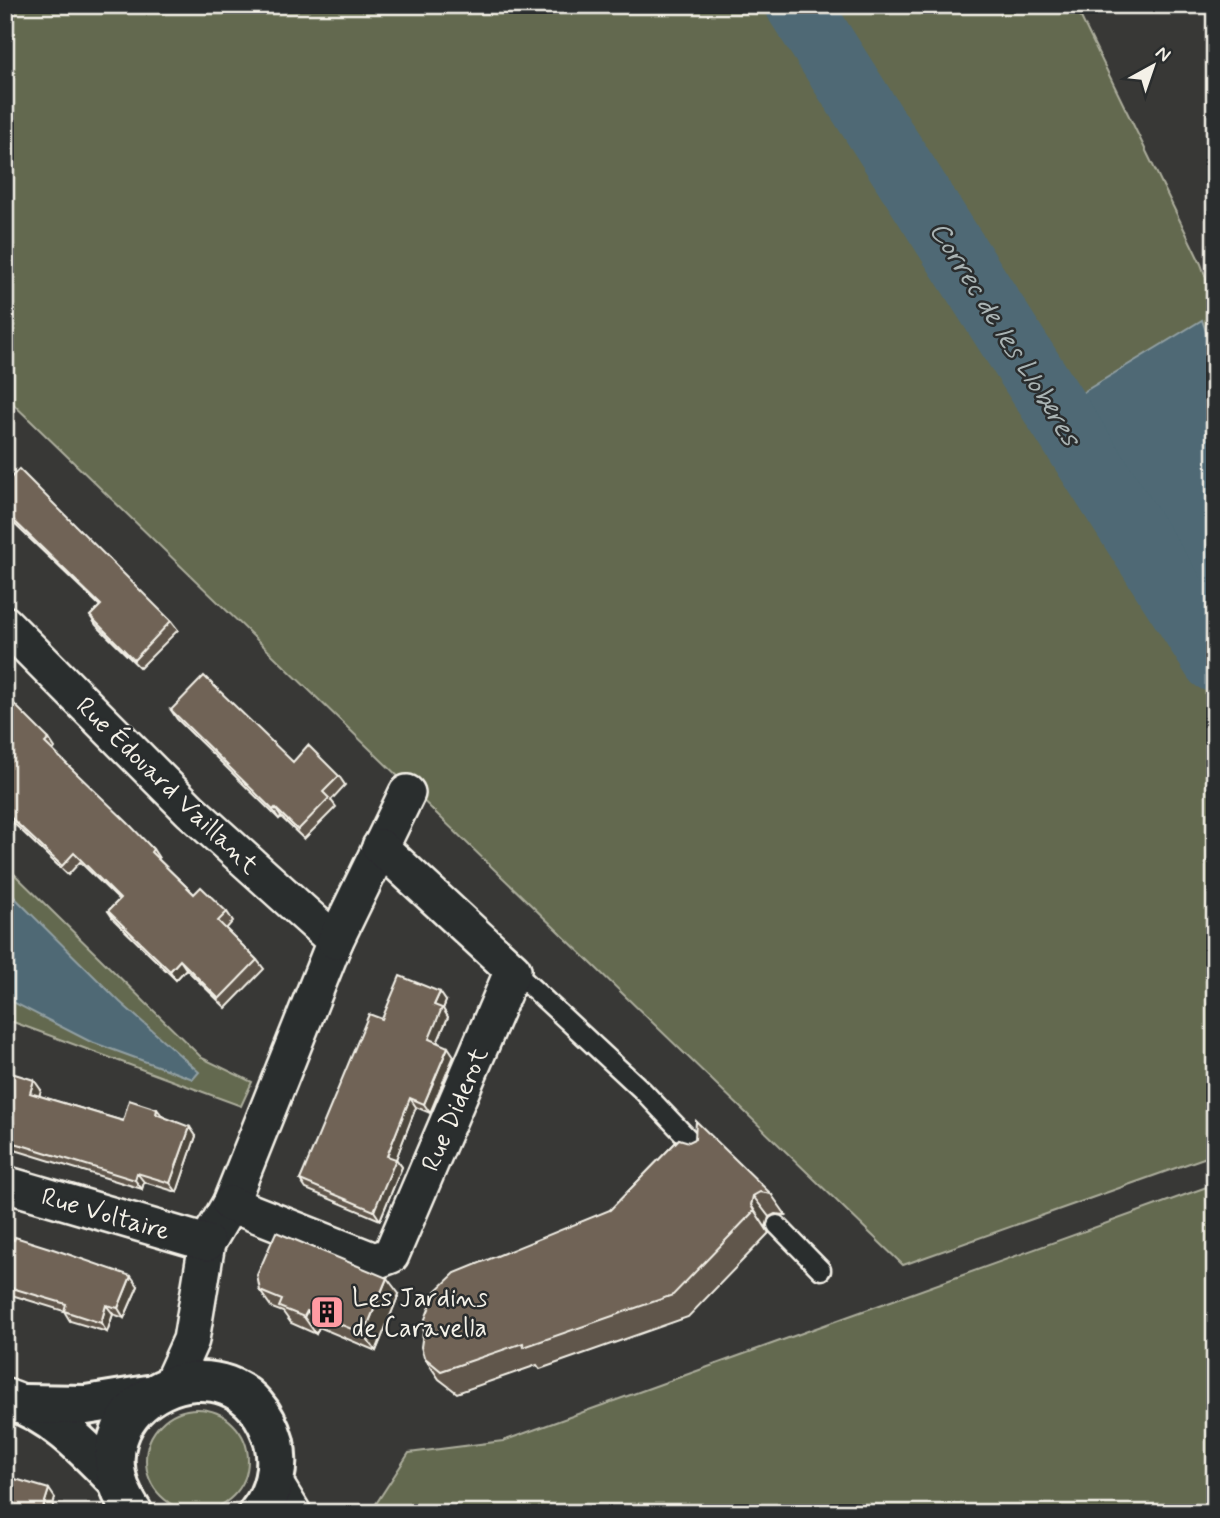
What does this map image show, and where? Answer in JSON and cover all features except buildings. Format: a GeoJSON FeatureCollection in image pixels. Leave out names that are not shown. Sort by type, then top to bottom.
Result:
{"type":"FeatureCollection","features":[{"type":"Feature","properties":{"kind":"street","name":"Rue Édouard Vaillant"},"geometry":{"type":"LineString","coordinates":[[5,624],[190,810],[335,942]]}},
{"type":"Feature","properties":{"kind":"street"},"geometry":{"type":"LineString","coordinates":[[129,1505],[114,1457],[119,1433],[131,1412],[159,1390],[191,1340],[207,1243],[230,1204],[335,942],[407,793]]}},
{"type":"Feature","properties":{"kind":"street"},"geometry":{"type":"LineString","coordinates":[[380,848],[513,970]]}},
{"type":"Feature","properties":{"kind":"street","name":"Rue Diderot"},"geometry":{"type":"LineString","coordinates":[[230,1204],[374,1261],[391,1255],[513,970]]}},
{"type":"Feature","properties":{"kind":"street","name":"Rue Voltaire"},"geometry":{"type":"LineString","coordinates":[[5,1184],[207,1243]]}},
{"type":"Feature","properties":{"kind":"street"},"geometry":{"type":"LineString","coordinates":[[191,1340],[216,1383]]}},
{"type":"Feature","properties":{"kind":"street"},"geometry":{"type":"LineString","coordinates":[[14,1401],[86,1405],[193,1380],[216,1383],[236,1391],[253,1404],[269,1427],[277,1454],[275,1503]]}},
{"type":"Feature","properties":{"kind":"street"},"geometry":{"type":"LineString","coordinates":[[14,1401],[72,1434],[129,1505]]}},
{"type":"Feature","properties":{"kind":"lane"},"geometry":{"type":"LineString","coordinates":[[513,970],[643,1091],[702,1153]]}},
{"type":"Feature","properties":{"kind":"lane"},"geometry":{"type":"LineString","coordinates":[[777,1225],[821,1270]]}},
{"type":"Feature","properties":{"kind":"green space"},"geometry":{"type":"Polygon","coordinates":[[[5,5],[1075,5],[1201,264],[1215,303],[1215,1154],[903,1265],[5,396],[5,5]]]}},
{"type":"Feature","properties":{"kind":"green space"},"geometry":{"type":"Polygon","coordinates":[[[5,865],[202,1058],[252,1082],[241,1106],[5,1019],[5,865]]]}},
{"type":"Feature","properties":{"kind":"green space"},"geometry":{"type":"Polygon","coordinates":[[[1215,1184],[1215,1513],[370,1513],[409,1453],[503,1441],[1215,1184]]]}},
{"type":"Feature","properties":{"kind":"green space"},"geometry":{"type":"Polygon","coordinates":[[[197,1409],[217,1412],[240,1431],[245,1440],[248,1460],[245,1480],[226,1503],[217,1508],[197,1511],[177,1508],[154,1489],[149,1480],[146,1460],[149,1440],[168,1417],[177,1412],[197,1409]]]}},
{"type":"Feature","properties":{"kind":"water"},"geometry":{"type":"Polygon","coordinates":[[[1202,320],[1215,357],[1215,644],[1062,405],[1202,320]]]}},
{"type":"Feature","properties":{"kind":"water"},"geometry":{"type":"Polygon","coordinates":[[[5,888],[120,1002],[199,1072],[193,1079],[89,1041],[5,998],[5,888]]]}},
{"type":"Feature","properties":{"kind":"waterway","name":"Correc de les Lloberes"},"geometry":{"type":"LineString","coordinates":[[798,5],[1215,660]]}},
{"type":"Feature","properties":{"kind":"place","name":"Les Jardins de Caravella"},"geometry":{"type":"Point","coordinates":[327,1312]}}]}
